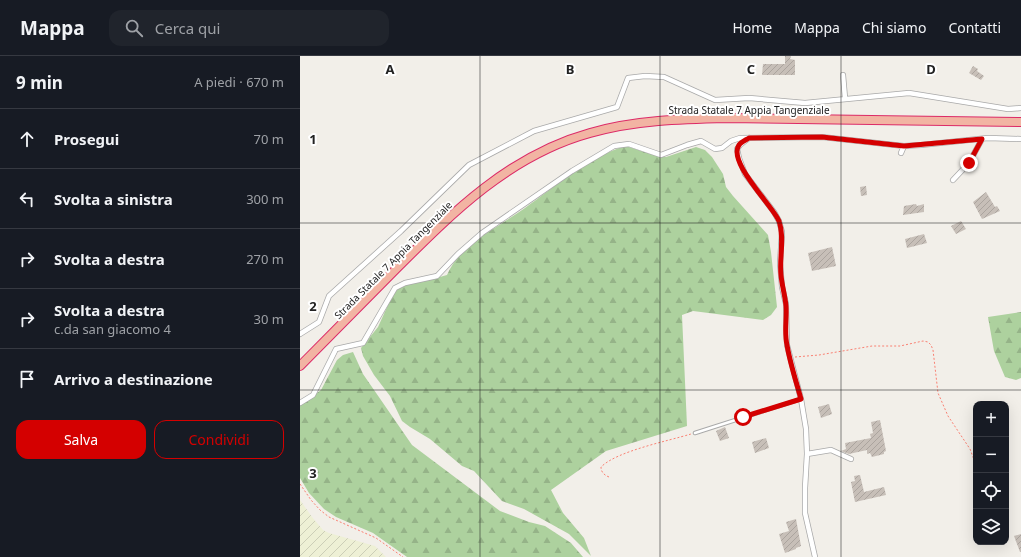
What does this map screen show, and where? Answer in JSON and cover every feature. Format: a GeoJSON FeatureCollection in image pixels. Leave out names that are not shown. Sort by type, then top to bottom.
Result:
{"type":"FeatureCollection","features":[{"type":"Feature","properties":{"kind":"highway","name":"Strada Statale 7 Appia Tangenziale"},"geometry":{"type":"LineString","coordinates":[[300,366],[441,224],[477,193],[522,162],[561,143],[589,133],[616,126],[684,119],[728,118],[1021,122]]}},
{"type":"Feature","properties":{"kind":"street"},"geometry":{"type":"LineString","coordinates":[[843,75],[845,98]]}},
{"type":"Feature","properties":{"kind":"street"},"geometry":{"type":"LineString","coordinates":[[300,334],[319,322],[329,296],[401,231],[469,165],[534,131],[617,107],[628,78],[664,76],[715,100],[749,98],[791,99],[804,103],[909,93],[1008,109],[1021,108]]}},
{"type":"Feature","properties":{"kind":"street"},"geometry":{"type":"LineString","coordinates":[[300,403],[313,395],[336,349],[363,343],[395,288],[405,283],[437,276],[458,254],[482,233],[572,171],[614,146],[629,144],[661,156],[686,145],[701,141],[715,149],[722,148],[731,141],[740,138],[822,137],[904,146],[982,139],[1021,139]]}},
{"type":"Feature","properties":{"kind":"street"},"geometry":{"type":"LineString","coordinates":[[749,138],[740,144],[738,149],[738,158],[745,174],[779,220],[782,232],[780,262],[782,287],[786,304],[787,344],[804,407],[807,454],[805,513],[815,557]]}},
{"type":"Feature","properties":{"kind":"street"},"geometry":{"type":"LineString","coordinates":[[953,180],[969,163],[982,139]]}},
{"type":"Feature","properties":{"kind":"street"},"geometry":{"type":"LineString","coordinates":[[901,153],[904,146]]}},
{"type":"Feature","properties":{"kind":"street"},"geometry":{"type":"LineString","coordinates":[[807,454],[831,450],[851,459]]}},
{"type":"Feature","properties":{"kind":"lane"},"geometry":{"type":"LineString","coordinates":[[695,433],[801,399]]}},
{"type":"Feature","properties":{"kind":"path"},"geometry":{"type":"LineString","coordinates":[[790,356],[798,357],[872,346],[900,346],[923,341],[928,342],[933,350],[938,393],[948,416],[970,450],[973,458]]}},
{"type":"Feature","properties":{"kind":"path"},"geometry":{"type":"LineString","coordinates":[[609,477],[601,471],[601,467],[611,460],[644,447],[695,433]]}},
{"type":"Feature","properties":{"kind":"path"},"geometry":{"type":"LineString","coordinates":[[300,484],[316,505],[329,517],[376,538],[403,557]]}},
{"type":"Feature","properties":{"kind":"green space"},"geometry":{"type":"Polygon","coordinates":[[[626,146],[657,156],[666,157],[696,147],[705,150],[712,157],[723,174],[726,187],[768,235],[777,307],[771,315],[763,320],[693,311],[682,315],[687,426],[606,451],[551,490],[563,513],[584,538],[591,556],[569,534],[524,509],[502,501],[474,471],[462,466],[430,439],[402,421],[390,396],[374,375],[363,356],[361,348],[378,327],[393,294],[400,287],[408,283],[429,280],[447,275],[455,261],[470,245],[587,164],[613,150],[626,146]]]}},
{"type":"Feature","properties":{"kind":"green space"},"geometry":{"type":"Polygon","coordinates":[[[1021,312],[1021,378],[1016,380],[1005,377],[994,351],[988,317],[1021,312]]]}},
{"type":"Feature","properties":{"kind":"green space"},"geometry":{"type":"Polygon","coordinates":[[[353,352],[363,374],[412,445],[500,511],[529,522],[545,526],[571,543],[583,557],[407,557],[373,533],[336,517],[324,509],[309,493],[300,478],[300,405],[321,390],[337,360],[343,355],[353,352]]]}},
{"type":"Feature","properties":{"kind":"green space"},"geometry":{"type":"Polygon","coordinates":[[[300,500],[323,530],[375,546],[386,557],[300,557],[300,500]]]}},
{"type":"Feature","properties":{"kind":"building"},"geometry":{"type":"Polygon","coordinates":[[[785,56],[791,56],[790,59],[795,60],[795,75],[762,75],[763,64],[785,64],[785,56]]]}},
{"type":"Feature","properties":{"kind":"building"},"geometry":{"type":"Polygon","coordinates":[[[973,66],[984,76],[981,80],[969,73],[973,66]]]}},
{"type":"Feature","properties":{"kind":"building"},"geometry":{"type":"Polygon","coordinates":[[[866,186],[867,195],[861,196],[860,187],[866,186]]]}},
{"type":"Feature","properties":{"kind":"building"},"geometry":{"type":"Polygon","coordinates":[[[986,192],[995,207],[997,206],[1000,211],[982,219],[973,202],[986,192]]]}},
{"type":"Feature","properties":{"kind":"building"},"geometry":{"type":"Polygon","coordinates":[[[916,204],[917,206],[924,204],[924,212],[903,215],[904,206],[916,204]]]}},
{"type":"Feature","properties":{"kind":"building"},"geometry":{"type":"Polygon","coordinates":[[[961,221],[966,229],[956,234],[951,226],[961,221]]]}},
{"type":"Feature","properties":{"kind":"building"},"geometry":{"type":"Polygon","coordinates":[[[924,234],[927,243],[907,248],[905,239],[924,234]]]}},
{"type":"Feature","properties":{"kind":"building"},"geometry":{"type":"Polygon","coordinates":[[[832,247],[836,266],[812,271],[808,253],[832,247]]]}},
{"type":"Feature","properties":{"kind":"building"},"geometry":{"type":"Polygon","coordinates":[[[829,404],[832,414],[821,418],[818,407],[829,404]]]}},
{"type":"Feature","properties":{"kind":"building"},"geometry":{"type":"Polygon","coordinates":[[[880,420],[886,451],[884,454],[872,457],[870,453],[867,454],[867,450],[849,454],[841,451],[846,449],[845,443],[871,438],[870,434],[873,433],[871,422],[880,420]]]}},
{"type":"Feature","properties":{"kind":"building"},"geometry":{"type":"Polygon","coordinates":[[[725,427],[729,438],[720,441],[716,431],[725,427]]]}},
{"type":"Feature","properties":{"kind":"building"},"geometry":{"type":"Polygon","coordinates":[[[766,438],[769,448],[755,453],[752,442],[766,438]]]}},
{"type":"Feature","properties":{"kind":"building"},"geometry":{"type":"Polygon","coordinates":[[[860,475],[864,492],[884,487],[886,495],[855,502],[851,482],[855,481],[854,476],[860,475]]]}},
{"type":"Feature","properties":{"kind":"building"},"geometry":{"type":"Polygon","coordinates":[[[796,519],[801,546],[785,553],[779,534],[789,531],[786,522],[796,519]]]}},
{"type":"Feature","properties":{"kind":"building"},"geometry":{"type":"Polygon","coordinates":[[[1021,534],[1021,552],[1020,552],[1014,536],[1021,534]]]}},
{"type":"Feature","properties":{"kind":"route"},"geometry":{"type":"LineString","coordinates":[[743,417],[801,399],[787,344],[786,304],[782,287],[780,262],[782,232],[779,220],[774,212],[745,174],[738,158],[738,149],[740,144],[749,138],[822,137],[904,146],[982,139],[969,163]]}}]}
